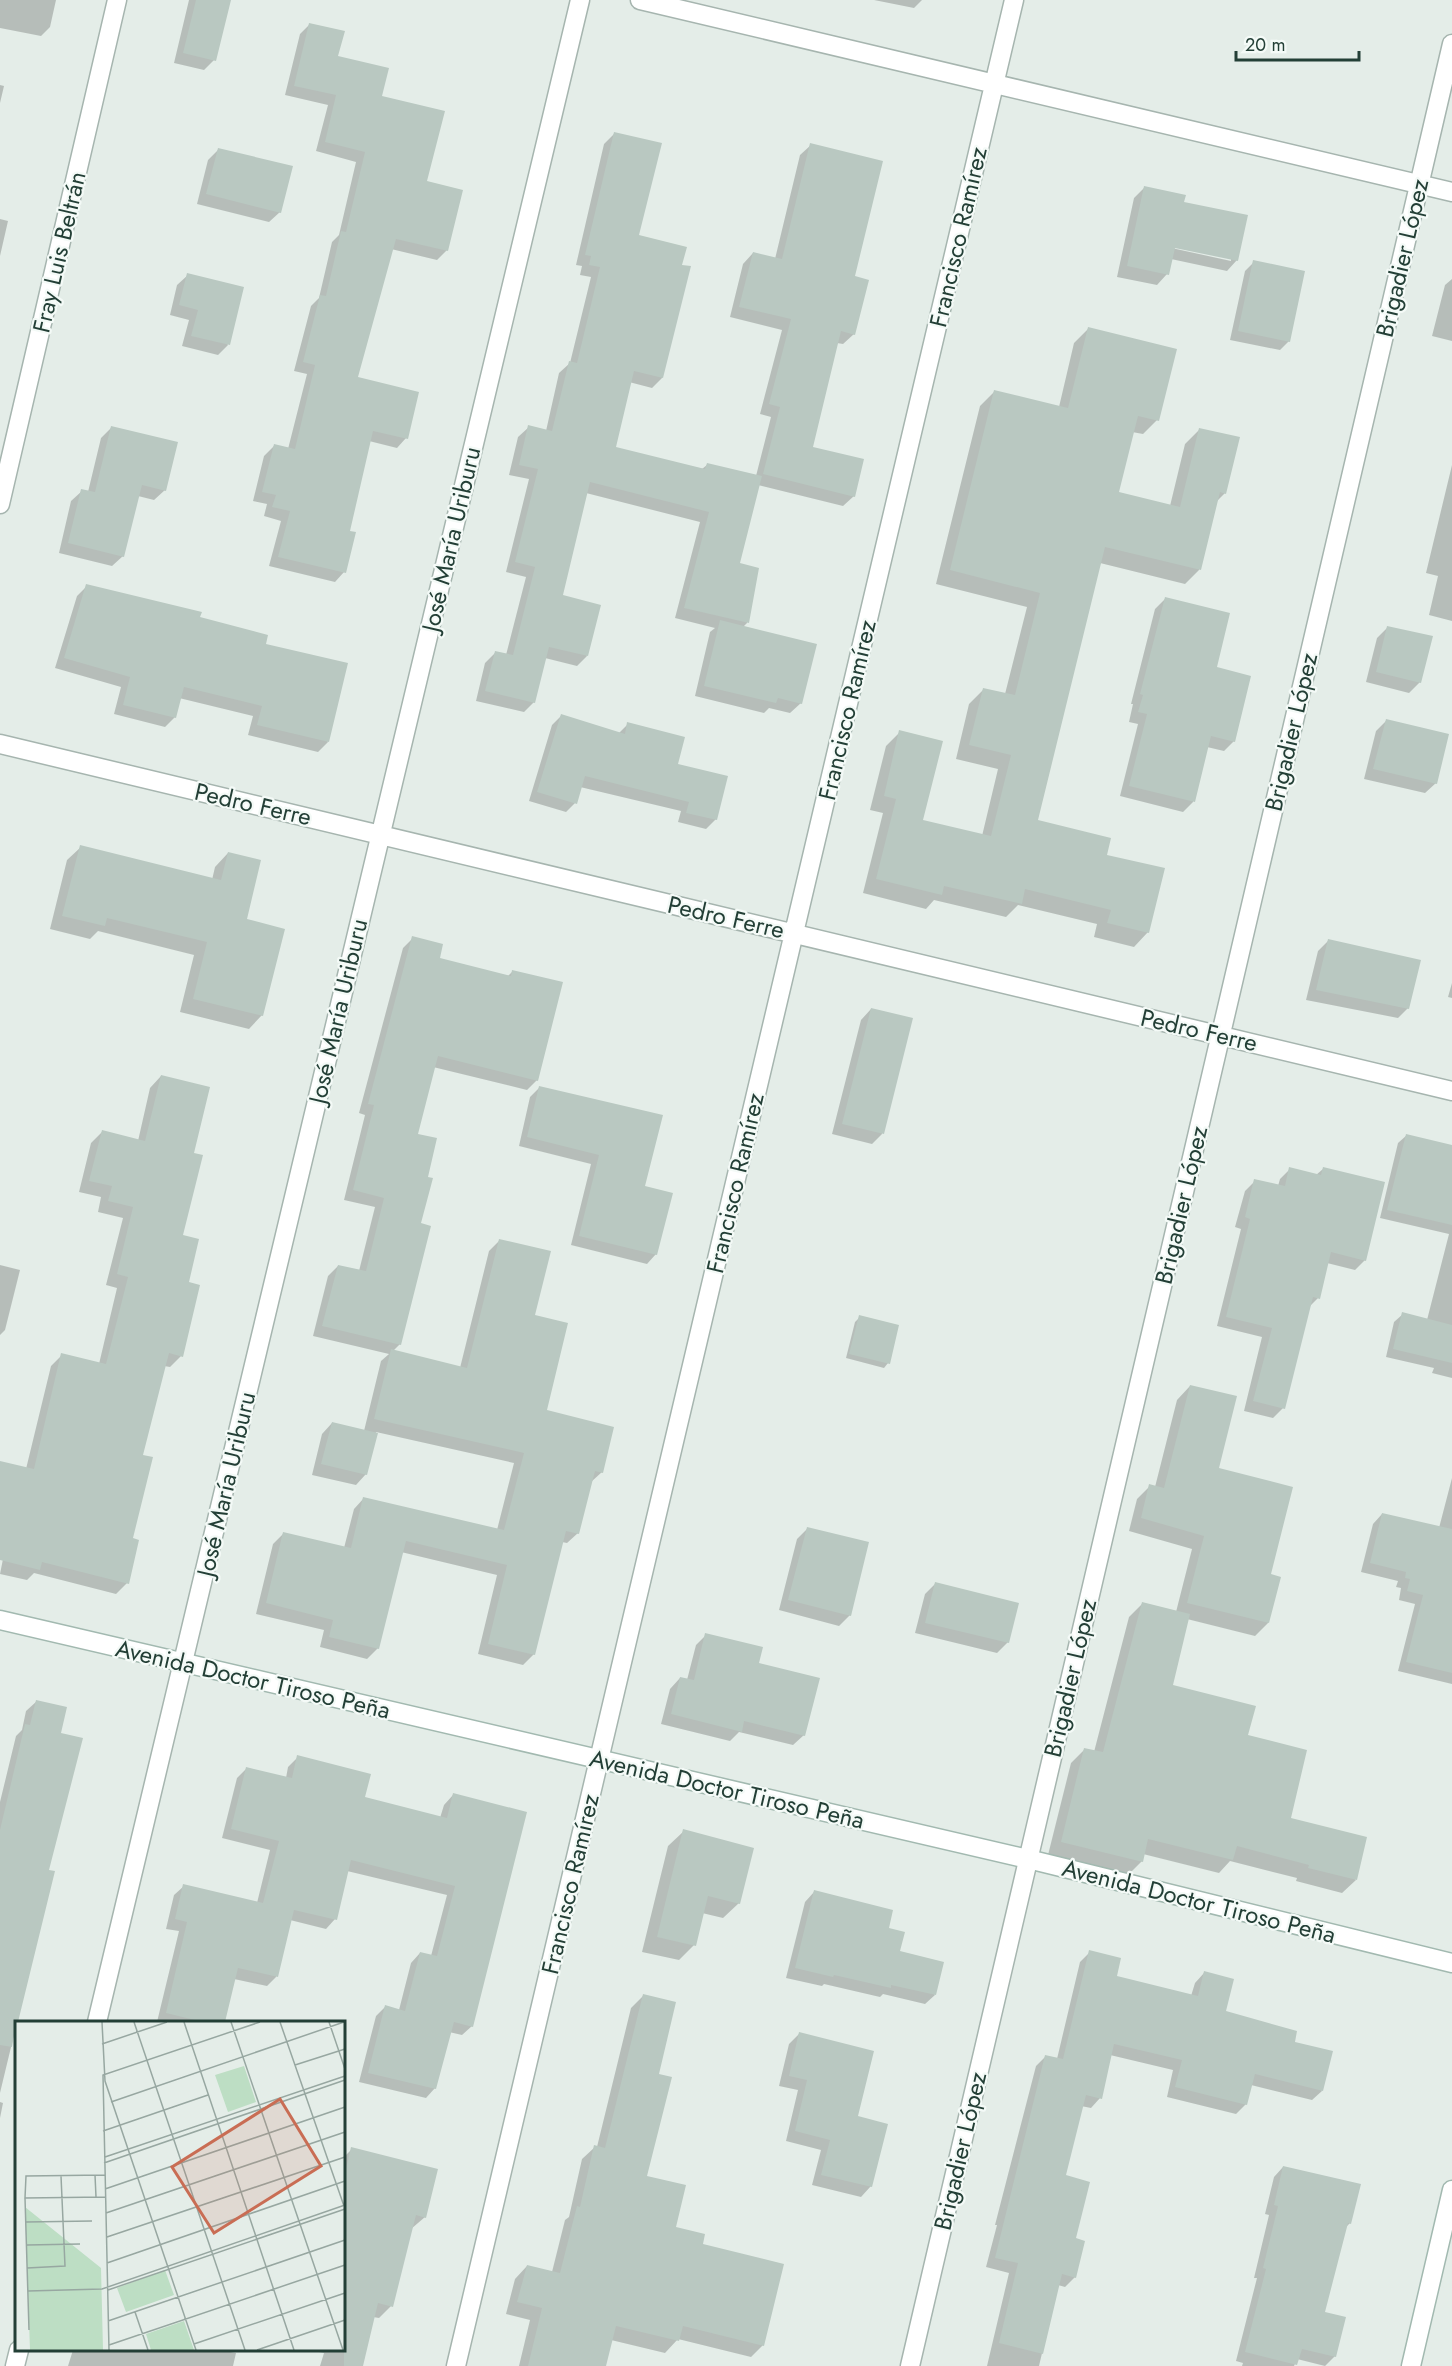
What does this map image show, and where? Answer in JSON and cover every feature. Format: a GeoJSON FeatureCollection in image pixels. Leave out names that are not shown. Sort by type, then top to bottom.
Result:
{"type":"FeatureCollection","features":[{"type":"Feature","properties":{"kind":"street","name":"Fray Luis Beltrán"},"geometry":{"type":"LineString","coordinates":[[0,504],[117,0]]}},
{"type":"Feature","properties":{"kind":"street","name":"José María Uriburu"},"geometry":{"type":"LineString","coordinates":[[97,2021],[580,0]]}},
{"type":"Feature","properties":{"kind":"street"},"geometry":{"type":"LineString","coordinates":[[640,0],[1452,192]]}},
{"type":"Feature","properties":{"kind":"street","name":"Francisco Ramírez"},"geometry":{"type":"LineString","coordinates":[[456,2366],[1014,0]]}},
{"type":"Feature","properties":{"kind":"street","name":"Brigadier López"},"geometry":{"type":"LineString","coordinates":[[910,2366],[1452,44]]}},
{"type":"Feature","properties":{"kind":"street","name":"Pedro Ferre"},"geometry":{"type":"LineString","coordinates":[[0,744],[1452,1090]]}},
{"type":"Feature","properties":{"kind":"street","name":"Avenida Doctor Tiroso Peña"},"geometry":{"type":"LineString","coordinates":[[0,1620],[1028,1859],[1452,1963]]}},
{"type":"Feature","properties":{"kind":"street"},"geometry":{"type":"LineString","coordinates":[[1411,2366],[1452,2190]]}},
{"type":"Feature","properties":{"kind":"street"},"geometry":{"type":"LineString","coordinates":[[15,2366],[19,2351]]}},
{"type":"Feature","properties":{"kind":"building"},"geometry":{"type":"Polygon","coordinates":[[[196,0],[231,0],[216,61],[183,53],[196,0]]]}},
{"type":"Feature","properties":{"kind":"building"},"geometry":{"type":"Polygon","coordinates":[[[309,23],[345,31],[338,56],[389,68],[382,96],[445,111],[427,181],[463,190],[448,251],[396,239],[358,377],[419,392],[408,439],[373,431],[350,531],[356,532],[346,573],[278,557],[290,511],[272,507],[276,495],[262,492],[274,444],[295,449],[315,365],[303,362],[320,295],[326,296],[341,231],[346,232],[365,152],[325,142],[336,95],[294,86],[309,23]]]}},
{"type":"Feature","properties":{"kind":"building"},"geometry":{"type":"Polygon","coordinates":[[[614,132],[662,143],[639,235],[687,247],[682,265],[691,266],[663,378],[634,371],[616,447],[705,469],[707,463],[762,476],[740,563],[759,568],[749,623],[684,608],[709,512],[590,482],[563,595],[601,605],[588,656],[549,647],[535,703],[485,691],[495,651],[513,655],[535,567],[515,562],[538,469],[519,465],[528,425],[552,431],[569,361],[577,363],[600,267],[589,265],[591,256],[585,255],[614,132]]]}},
{"type":"Feature","properties":{"kind":"building"},"geometry":{"type":"Polygon","coordinates":[[[810,143],[883,161],[855,276],[869,280],[855,335],[841,331],[813,447],[864,459],[855,497],[763,474],[780,407],[769,404],[791,319],[739,307],[753,252],[782,259],[810,143]]]}},
{"type":"Feature","properties":{"kind":"building"},"geometry":{"type":"Polygon","coordinates":[[[218,148],[293,166],[281,213],[206,194],[218,148]]]}},
{"type":"Feature","properties":{"kind":"building"},"geometry":{"type":"Polygon","coordinates":[[[1144,186],[1186,195],[1184,202],[1248,215],[1238,261],[1175,248],[1169,275],[1127,266],[1144,186]]]}},
{"type":"Feature","properties":{"kind":"building"},"geometry":{"type":"Polygon","coordinates":[[[1253,260],[1305,271],[1290,342],[1238,331],[1253,260]]]}},
{"type":"Feature","properties":{"kind":"building"},"geometry":{"type":"Polygon","coordinates":[[[187,273],[244,287],[230,345],[191,336],[198,310],[179,305],[187,273]]]}},
{"type":"Feature","properties":{"kind":"building"},"geometry":{"type":"Polygon","coordinates":[[[1088,327],[1177,349],[1159,421],[1138,416],[1119,492],[1180,507],[1199,428],[1240,437],[1226,494],[1220,492],[1201,570],[1105,547],[1038,820],[1111,838],[1107,855],[1165,868],[1149,933],[1107,923],[1111,910],[1025,889],[1022,904],[944,886],[942,895],[876,879],[896,799],[884,796],[899,730],[943,741],[923,820],[991,836],[1011,755],[969,745],[983,688],[1015,695],[1040,593],[950,570],[994,390],[1068,408],[1088,327]]]}},
{"type":"Feature","properties":{"kind":"building"},"geometry":{"type":"Polygon","coordinates":[[[111,426],[178,442],[166,491],[142,485],[124,557],[68,543],[81,489],[95,492],[111,426]]]}},
{"type":"Feature","properties":{"kind":"building"},"geometry":{"type":"Polygon","coordinates":[[[86,584],[202,612],[200,617],[268,635],[266,644],[348,663],[329,742],[257,725],[262,706],[184,687],[176,718],[123,705],[130,677],[64,658],[86,584]]]}},
{"type":"Feature","properties":{"kind":"building"},"geometry":{"type":"Polygon","coordinates":[[[1165,597],[1230,613],[1217,667],[1251,676],[1235,742],[1211,736],[1195,802],[1129,786],[1147,714],[1138,712],[1143,695],[1140,694],[1165,597]]]}},
{"type":"Feature","properties":{"kind":"building"},"geometry":{"type":"Polygon","coordinates":[[[720,620],[817,644],[802,704],[778,698],[776,703],[704,686],[720,620]]]}},
{"type":"Feature","properties":{"kind":"building"},"geometry":{"type":"Polygon","coordinates":[[[1387,626],[1433,636],[1421,683],[1376,672],[1387,626]]]}},
{"type":"Feature","properties":{"kind":"building"},"geometry":{"type":"Polygon","coordinates":[[[561,714],[625,734],[627,722],[685,737],[678,764],[728,776],[717,820],[686,813],[689,802],[585,776],[577,804],[537,792],[561,714]]]}},
{"type":"Feature","properties":{"kind":"building"},"geometry":{"type":"Polygon","coordinates":[[[1386,719],[1449,734],[1437,784],[1373,769],[1386,719]]]}},
{"type":"Feature","properties":{"kind":"building"},"geometry":{"type":"Polygon","coordinates":[[[80,845],[221,880],[228,852],[261,860],[247,919],[285,929],[263,1016],[193,999],[207,942],[107,918],[105,926],[62,916],[80,845]]]}},
{"type":"Feature","properties":{"kind":"building"},"geometry":{"type":"Polygon","coordinates":[[[412,936],[443,944],[440,958],[511,976],[512,970],[563,982],[538,1081],[438,1056],[418,1134],[437,1138],[428,1177],[433,1178],[421,1223],[431,1226],[401,1345],[322,1326],[338,1265],[366,1271],[384,1198],[353,1190],[374,1105],[368,1104],[412,936]]]}},
{"type":"Feature","properties":{"kind":"building"},"geometry":{"type":"Polygon","coordinates":[[[1328,939],[1421,960],[1409,1009],[1316,990],[1328,939]]]}},
{"type":"Feature","properties":{"kind":"building"},"geometry":{"type":"Polygon","coordinates":[[[871,1008],[913,1018],[884,1134],[842,1124],[871,1008]]]}},
{"type":"Feature","properties":{"kind":"building"},"geometry":{"type":"Polygon","coordinates":[[[161,1075],[210,1087],[194,1153],[203,1155],[183,1235],[199,1239],[189,1282],[200,1285],[183,1357],[169,1353],[143,1455],[153,1457],[133,1538],[139,1540],[129,1584],[42,1562],[40,1570],[0,1560],[0,1461],[34,1469],[61,1353],[106,1364],[128,1277],[117,1274],[133,1207],[108,1201],[112,1186],[89,1181],[102,1130],[145,1141],[161,1075]]]}},
{"type":"Feature","properties":{"kind":"building"},"geometry":{"type":"Polygon","coordinates":[[[539,1086],[663,1115],[645,1186],[673,1193],[657,1255],[579,1236],[599,1155],[527,1137],[539,1086]]]}},
{"type":"Feature","properties":{"kind":"building"},"geometry":{"type":"Polygon","coordinates":[[[1406,1134],[1452,1145],[1452,1225],[1387,1210],[1406,1134]]]}},
{"type":"Feature","properties":{"kind":"building"},"geometry":{"type":"Polygon","coordinates":[[[1289,1167],[1321,1175],[1323,1167],[1385,1182],[1366,1261],[1331,1252],[1320,1299],[1313,1297],[1285,1409],[1253,1401],[1272,1328],[1226,1317],[1250,1219],[1245,1217],[1254,1179],[1285,1186],[1289,1167]]]}},
{"type":"Feature","properties":{"kind":"building"},"geometry":{"type":"Polygon","coordinates":[[[499,1239],[551,1251],[535,1315],[568,1323],[547,1410],[614,1427],[603,1473],[595,1471],[579,1534],[566,1531],[535,1655],[488,1644],[507,1565],[406,1541],[379,1649],[329,1637],[333,1620],[266,1603],[283,1532],[351,1548],[363,1497],[504,1530],[524,1453],[374,1419],[391,1349],[467,1368],[499,1239]]]}},
{"type":"Feature","properties":{"kind":"building"},"geometry":{"type":"Polygon","coordinates":[[[1402,1312],[1452,1325],[1452,1363],[1393,1349],[1402,1312]]]}},
{"type":"Feature","properties":{"kind":"building"},"geometry":{"type":"Polygon","coordinates":[[[859,1315],[899,1325],[890,1364],[849,1354],[859,1315]]]}},
{"type":"Feature","properties":{"kind":"building"},"geometry":{"type":"Polygon","coordinates":[[[1190,1385],[1237,1396],[1219,1468],[1293,1487],[1271,1574],[1281,1577],[1269,1623],[1187,1603],[1204,1536],[1141,1518],[1149,1484],[1164,1488],[1190,1385]]]}},
{"type":"Feature","properties":{"kind":"building"},"geometry":{"type":"Polygon","coordinates":[[[332,1422],[378,1433],[367,1475],[321,1464],[332,1422]]]}},
{"type":"Feature","properties":{"kind":"building"},"geometry":{"type":"Polygon","coordinates":[[[1382,1513],[1452,1529],[1452,1673],[1406,1662],[1423,1595],[1407,1591],[1410,1579],[1405,1578],[1406,1572],[1370,1563],[1382,1513]]]}},
{"type":"Feature","properties":{"kind":"building"},"geometry":{"type":"Polygon","coordinates":[[[807,1527],[869,1542],[851,1616],[788,1600],[807,1527]]]}},
{"type":"Feature","properties":{"kind":"building"},"geometry":{"type":"Polygon","coordinates":[[[935,1582],[1019,1603],[1009,1643],[925,1623],[935,1582]]]}},
{"type":"Feature","properties":{"kind":"building"},"geometry":{"type":"Polygon","coordinates":[[[1142,1602],[1190,1614],[1173,1685],[1256,1706],[1248,1735],[1307,1750],[1291,1818],[1367,1837],[1357,1880],[1308,1868],[1309,1865],[1237,1846],[1233,1860],[1148,1839],[1143,1862],[1061,1842],[1084,1748],[1103,1752],[1142,1602]]]}},
{"type":"Feature","properties":{"kind":"building"},"geometry":{"type":"Polygon","coordinates":[[[705,1633],[763,1647],[759,1663],[820,1678],[805,1736],[744,1721],[742,1732],[671,1714],[680,1677],[694,1680],[705,1633]]]}},
{"type":"Feature","properties":{"kind":"building"},"geometry":{"type":"Polygon","coordinates":[[[36,1700],[67,1707],[61,1733],[83,1738],[49,1870],[55,1871],[18,2021],[15,2021],[12,2047],[0,2045],[0,1830],[25,1724],[30,1725],[36,1700]]]}},
{"type":"Feature","properties":{"kind":"building"},"geometry":{"type":"Polygon","coordinates":[[[297,1755],[371,1774],[365,1797],[447,1818],[453,1793],[527,1812],[473,2027],[454,2022],[436,2089],[368,2073],[385,2005],[405,2011],[420,1952],[437,1956],[455,1886],[351,1860],[337,1920],[294,1910],[278,1977],[238,1968],[225,2021],[199,2021],[166,2013],[187,1922],[175,1919],[183,1884],[263,1903],[279,1841],[231,1829],[246,1767],[292,1778],[297,1755]]]}},
{"type":"Feature","properties":{"kind":"building"},"geometry":{"type":"Polygon","coordinates":[[[683,1829],[754,1848],[740,1904],[708,1896],[696,1946],[657,1937],[683,1829]]]}},
{"type":"Feature","properties":{"kind":"building"},"geometry":{"type":"Polygon","coordinates":[[[814,1890],[893,1910],[889,1928],[905,1932],[900,1951],[944,1962],[936,1995],[795,1968],[814,1890]]]}},
{"type":"Feature","properties":{"kind":"building"},"geometry":{"type":"Polygon","coordinates":[[[1089,1950],[1121,1958],[1117,1976],[1198,1996],[1204,1971],[1234,1979],[1226,2011],[1297,2031],[1295,2042],[1333,2051],[1323,2091],[1255,2074],[1247,2105],[1175,2087],[1182,2060],[1114,2044],[1102,2099],[1086,2095],[1066,2175],[1090,2182],[1076,2238],[1085,2241],[1076,2278],[1062,2274],[1043,2354],[999,2343],[1018,2263],[995,2258],[1045,2055],[1063,2059],[1089,1950]]]}},
{"type":"Feature","properties":{"kind":"building"},"geometry":{"type":"Polygon","coordinates":[[[643,1994],[676,2002],[659,2074],[672,2077],[647,2176],[686,2185],[676,2227],[705,2234],[703,2244],[784,2264],[764,2346],[683,2326],[679,2341],[616,2326],[606,2366],[528,2366],[542,2308],[517,2302],[527,2265],[560,2273],[577,2206],[580,2207],[594,2145],[605,2148],[643,1994]]]}},
{"type":"Feature","properties":{"kind":"building"},"geometry":{"type":"Polygon","coordinates":[[[799,2032],[874,2051],[858,2116],[888,2124],[872,2187],[821,2175],[830,2140],[795,2131],[807,2080],[789,2076],[799,2032]]]}},
{"type":"Feature","properties":{"kind":"building"},"geometry":{"type":"Polygon","coordinates":[[[351,2147],[438,2169],[426,2218],[416,2215],[393,2307],[378,2303],[363,2366],[344,2366],[345,2174],[351,2147]]]}},
{"type":"Feature","properties":{"kind":"building"},"geometry":{"type":"Polygon","coordinates":[[[1283,2166],[1361,2184],[1351,2224],[1348,2223],[1325,2312],[1346,2317],[1336,2357],[1302,2349],[1297,2365],[1245,2352],[1266,2269],[1263,2268],[1278,2206],[1274,2205],[1283,2166]]]}}]}
